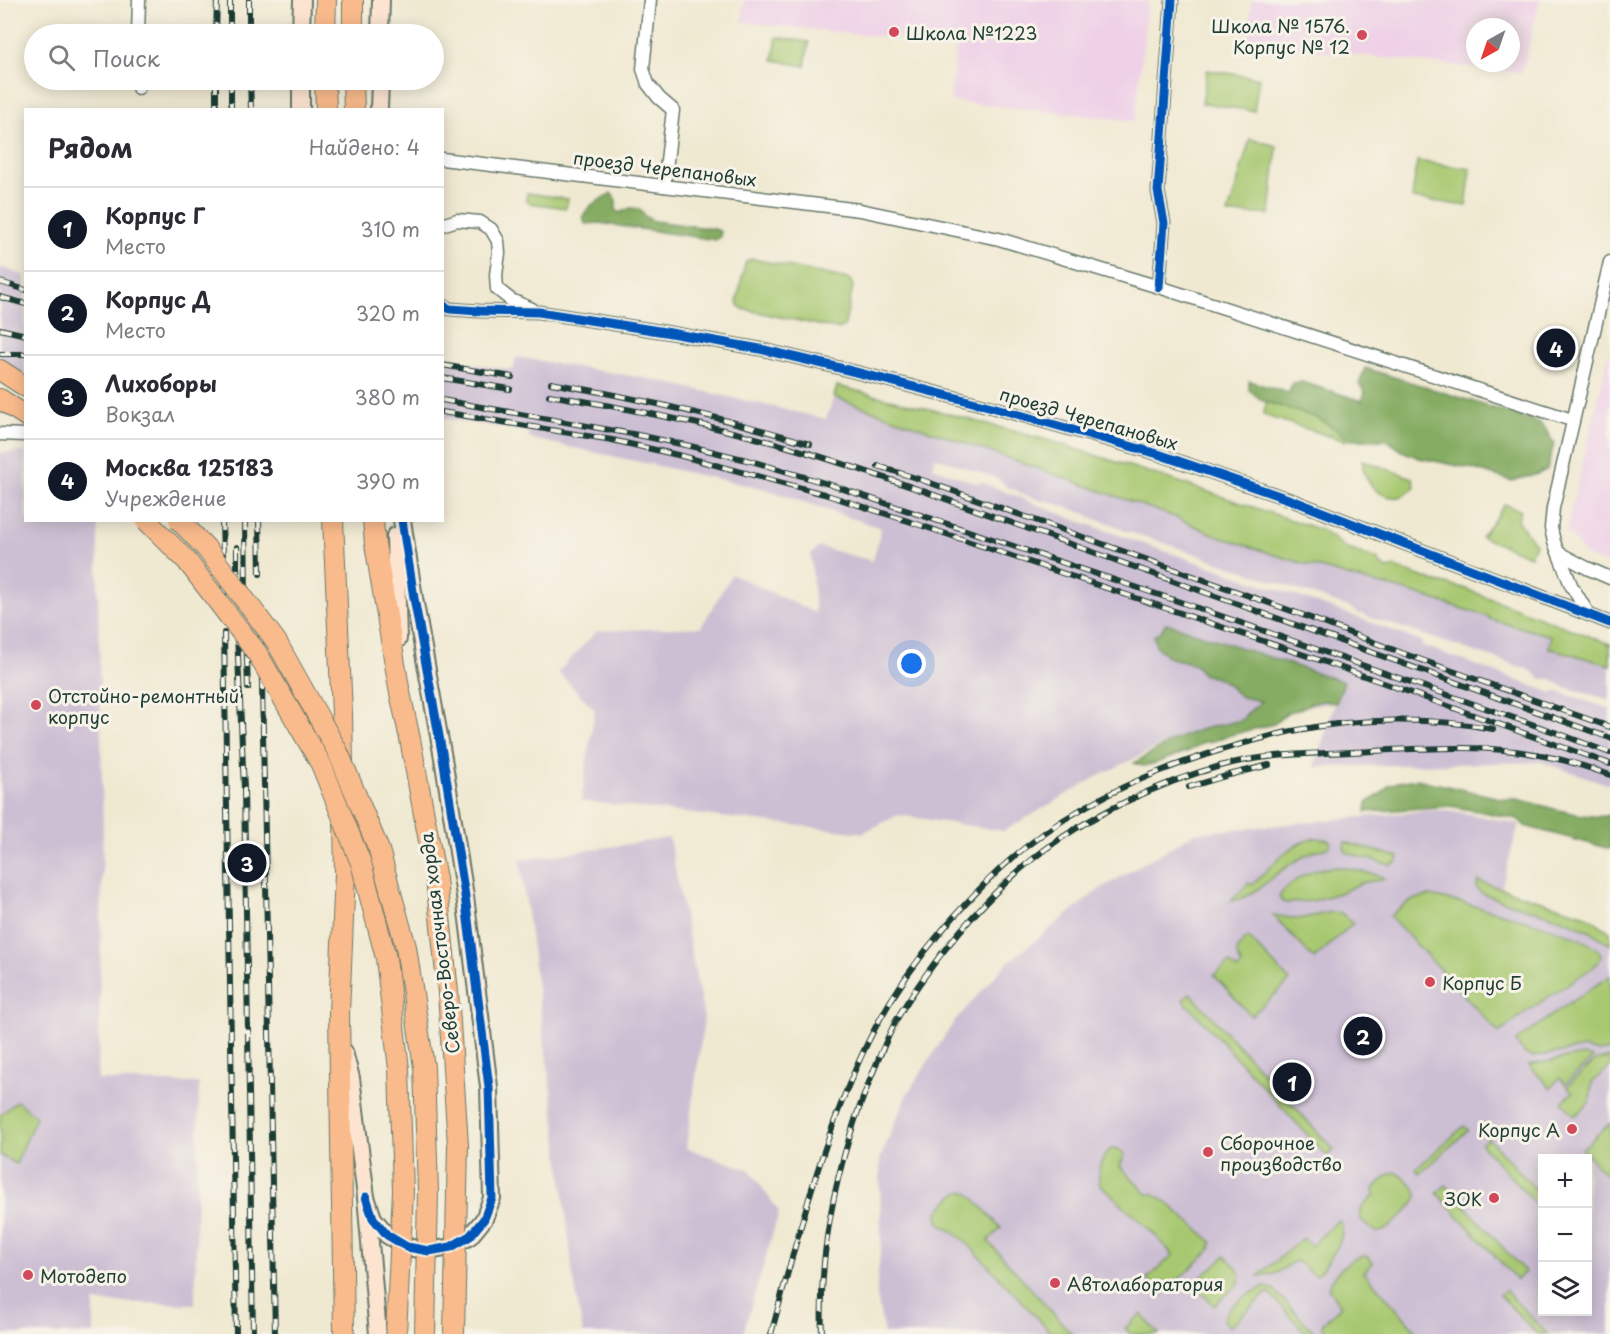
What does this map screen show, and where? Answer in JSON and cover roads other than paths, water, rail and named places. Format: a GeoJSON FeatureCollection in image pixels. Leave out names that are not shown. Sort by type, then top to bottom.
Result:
{"type":"FeatureCollection","features":[{"type":"Feature","properties":{"kind":"main road"},"geometry":{"type":"LineString","coordinates":[[326,0],[326,24]]}},
{"type":"Feature","properties":{"kind":"main road"},"geometry":{"type":"LineString","coordinates":[[353,0],[353,24]]}},
{"type":"Feature","properties":{"kind":"main road"},"geometry":{"type":"LineString","coordinates":[[325,90],[326,108]]}},
{"type":"Feature","properties":{"kind":"main road"},"geometry":{"type":"LineString","coordinates":[[353,90],[354,108]]}},
{"type":"Feature","properties":{"kind":"main road"},"geometry":{"type":"LineString","coordinates":[[0,370],[24,386]]}},
{"type":"Feature","properties":{"kind":"main road"},"geometry":{"type":"LineString","coordinates":[[0,399],[24,415]]}},
{"type":"Feature","properties":{"kind":"main road"},"geometry":{"type":"LineString","coordinates":[[148,522],[187,561],[256,653],[321,764],[361,862],[386,958],[399,1069],[402,1191],[396,1334]]}},
{"type":"Feature","properties":{"kind":"main road","name":"Северо-Восточная хорда"},"geometry":{"type":"LineString","coordinates":[[181,522],[206,548],[276,641],[338,752],[379,850],[406,947],[424,1067],[428,1192],[425,1334]]}},
{"type":"Feature","properties":{"kind":"main road"},"geometry":{"type":"LineString","coordinates":[[333,522],[342,713],[345,873],[339,1013],[343,1326]]}},
{"type":"Feature","properties":{"kind":"main road","name":"Северо-Восточная хорда"},"geometry":{"type":"LineString","coordinates":[[373,522],[399,688],[436,879],[448,992],[458,1145],[454,1334]]}},
{"type":"Feature","properties":{"kind":"street"},"geometry":{"type":"LineString","coordinates":[[138,24],[139,0]]}},
{"type":"Feature","properties":{"kind":"street"},"geometry":{"type":"LineString","coordinates":[[301,24],[302,0]]}},
{"type":"Feature","properties":{"kind":"street"},"geometry":{"type":"LineString","coordinates":[[380,24],[381,0]]}},
{"type":"Feature","properties":{"kind":"street"},"geometry":{"type":"LineString","coordinates":[[650,0],[643,69],[648,84],[673,110],[664,186]]}},
{"type":"Feature","properties":{"kind":"street"},"geometry":{"type":"LineString","coordinates":[[1159,287],[1164,223],[1158,191],[1172,0]]}},
{"type":"Feature","properties":{"kind":"street"},"geometry":{"type":"LineString","coordinates":[[301,90],[301,108]]}},
{"type":"Feature","properties":{"kind":"street"},"geometry":{"type":"LineString","coordinates":[[379,108],[380,90]]}},
{"type":"Feature","properties":{"kind":"street","name":"проезд Черепановых"},"geometry":{"type":"LineString","coordinates":[[444,159],[849,209],[999,239],[1159,287],[1572,420]]}},
{"type":"Feature","properties":{"kind":"street"},"geometry":{"type":"LineString","coordinates":[[444,224],[456,220],[480,222],[491,229],[498,241],[497,289],[511,300],[539,312]]}},
{"type":"Feature","properties":{"kind":"street"},"geometry":{"type":"LineString","coordinates":[[1589,615],[1571,585],[1554,542],[1551,528],[1572,420],[1610,262]]}},
{"type":"Feature","properties":{"kind":"street"},"geometry":{"type":"LineString","coordinates":[[444,306],[450,309],[479,311],[539,312]]}},
{"type":"Feature","properties":{"kind":"street","name":"проезд Черепановых"},"geometry":{"type":"LineString","coordinates":[[539,312],[677,334],[832,366],[992,406],[1147,451],[1294,501],[1610,623]]}},
{"type":"Feature","properties":{"kind":"street"},"geometry":{"type":"LineString","coordinates":[[0,435],[24,435]]}},
{"type":"Feature","properties":{"kind":"street"},"geometry":{"type":"LineString","coordinates":[[394,522],[399,688]]}},
{"type":"Feature","properties":{"kind":"street"},"geometry":{"type":"LineString","coordinates":[[366,1197],[373,1218],[387,1235],[407,1247],[429,1251],[451,1247],[470,1236],[484,1219],[492,1198],[489,1087],[465,896],[402,522]]}},
{"type":"Feature","properties":{"kind":"street"},"geometry":{"type":"LineString","coordinates":[[1559,553],[1610,578]]}},
{"type":"Feature","properties":{"kind":"street"},"geometry":{"type":"LineString","coordinates":[[339,1038],[351,1078],[366,1197],[378,1334]]}},
{"type":"Feature","properties":{"kind":"railway"},"geometry":{"type":"LineString","coordinates":[[216,24],[217,0]]}},
{"type":"Feature","properties":{"kind":"railway"},"geometry":{"type":"LineString","coordinates":[[230,0],[230,24]]}},
{"type":"Feature","properties":{"kind":"railway"},"geometry":{"type":"LineString","coordinates":[[249,0],[249,24]]}},
{"type":"Feature","properties":{"kind":"railway"},"geometry":{"type":"LineString","coordinates":[[216,90],[216,108]]}},
{"type":"Feature","properties":{"kind":"railway"},"geometry":{"type":"LineString","coordinates":[[231,90],[231,108]]}},
{"type":"Feature","properties":{"kind":"railway"},"geometry":{"type":"LineString","coordinates":[[250,90],[251,108]]}},
{"type":"Feature","properties":{"kind":"railway"},"geometry":{"type":"LineString","coordinates":[[0,282],[24,289]]}},
{"type":"Feature","properties":{"kind":"railway"},"geometry":{"type":"LineString","coordinates":[[0,297],[24,303]]}},
{"type":"Feature","properties":{"kind":"railway"},"geometry":{"type":"LineString","coordinates":[[0,329],[24,335]]}},
{"type":"Feature","properties":{"kind":"railway"},"geometry":{"type":"LineString","coordinates":[[0,354],[24,354]]}},
{"type":"Feature","properties":{"kind":"railway"},"geometry":{"type":"LineString","coordinates":[[444,365],[512,377]]}},
{"type":"Feature","properties":{"kind":"railway"},"geometry":{"type":"LineString","coordinates":[[444,378],[510,389]]}},
{"type":"Feature","properties":{"kind":"railway"},"geometry":{"type":"LineString","coordinates":[[551,383],[681,409],[810,444]]}},
{"type":"Feature","properties":{"kind":"railway"},"geometry":{"type":"LineString","coordinates":[[549,395],[750,436],[834,461],[1610,738]]}},
{"type":"Feature","properties":{"kind":"railway"},"geometry":{"type":"LineString","coordinates":[[444,400],[690,446],[828,484],[1201,609],[1610,753]]}},
{"type":"Feature","properties":{"kind":"railway"},"geometry":{"type":"LineString","coordinates":[[444,412],[612,440],[824,494],[1328,663],[1610,764]]}},
{"type":"Feature","properties":{"kind":"railway"},"geometry":{"type":"LineString","coordinates":[[878,466],[1300,614],[1610,727]]}},
{"type":"Feature","properties":{"kind":"railway"},"geometry":{"type":"LineString","coordinates":[[222,522],[224,595]]}},
{"type":"Feature","properties":{"kind":"railway"},"geometry":{"type":"LineString","coordinates":[[245,522],[246,595]]}},
{"type":"Feature","properties":{"kind":"railway"},"geometry":{"type":"LineString","coordinates":[[259,522],[260,574]]}},
{"type":"Feature","properties":{"kind":"railway"},"geometry":{"type":"LineString","coordinates":[[237,547],[237,595]]}},
{"type":"Feature","properties":{"kind":"railway"},"geometry":{"type":"LineString","coordinates":[[224,633],[236,1334]]}},
{"type":"Feature","properties":{"kind":"railway"},"geometry":{"type":"LineString","coordinates":[[237,634],[244,789],[253,1334]]}},
{"type":"Feature","properties":{"kind":"railway"},"geometry":{"type":"LineString","coordinates":[[246,634],[248,688]]}},
{"type":"Feature","properties":{"kind":"railway"},"geometry":{"type":"LineString","coordinates":[[261,635],[275,1334]]}},
{"type":"Feature","properties":{"kind":"railway"},"geometry":{"type":"LineString","coordinates":[[771,1334],[825,1149],[868,1042],[902,983],[933,941],[974,895],[1016,855],[1050,829],[1124,787],[1204,755],[1264,738],[1321,726],[1370,721],[1446,722],[1493,729]]}},
{"type":"Feature","properties":{"kind":"railway"},"geometry":{"type":"LineString","coordinates":[[822,1334],[825,1250],[841,1167],[857,1114],[891,1030],[917,987],[961,930],[1008,881],[1054,843],[1100,815],[1149,791],[1200,772],[1260,758],[1298,754],[1416,749],[1506,750],[1557,759],[1610,775]]}},
{"type":"Feature","properties":{"kind":"railway"},"geometry":{"type":"LineString","coordinates":[[1189,787],[1269,765]]}},
{"type":"Feature","properties":{"kind":"place","name":"Школа №1223"},"geometry":{"type":"Point","coordinates":[894,32]}},
{"type":"Feature","properties":{"kind":"place","name":"Школа № 1576. Корпус № 12"},"geometry":{"type":"Point","coordinates":[1362,35]}},
{"type":"Feature","properties":{"kind":"place","name":"Москва 125183"},"geometry":{"type":"Point","coordinates":[1556,348]}},
{"type":"Feature","properties":{"kind":"place","name":"Отстойно-ремонтный корпус"},"geometry":{"type":"Point","coordinates":[36,705]}},
{"type":"Feature","properties":{"kind":"place","name":"Лихоборы"},"geometry":{"type":"Point","coordinates":[247,863]}},
{"type":"Feature","properties":{"kind":"place","name":"Корпус Б"},"geometry":{"type":"Point","coordinates":[1430,982]}},
{"type":"Feature","properties":{"kind":"place","name":"Корпус Д"},"geometry":{"type":"Point","coordinates":[1363,1036]}},
{"type":"Feature","properties":{"kind":"place","name":"Корпус Г"},"geometry":{"type":"Point","coordinates":[1292,1082]}},
{"type":"Feature","properties":{"kind":"place","name":"Корпус А"},"geometry":{"type":"Point","coordinates":[1572,1129]}},
{"type":"Feature","properties":{"kind":"place","name":"Сборочное производство"},"geometry":{"type":"Point","coordinates":[1208,1152]}},
{"type":"Feature","properties":{"kind":"place","name":"ЗОК"},"geometry":{"type":"Point","coordinates":[1494,1198]}},
{"type":"Feature","properties":{"kind":"place","name":"Мотодепо"},"geometry":{"type":"Point","coordinates":[28,1275]}},
{"type":"Feature","properties":{"kind":"place","name":"Автолаборатория"},"geometry":{"type":"Point","coordinates":[1055,1283]}}]}
